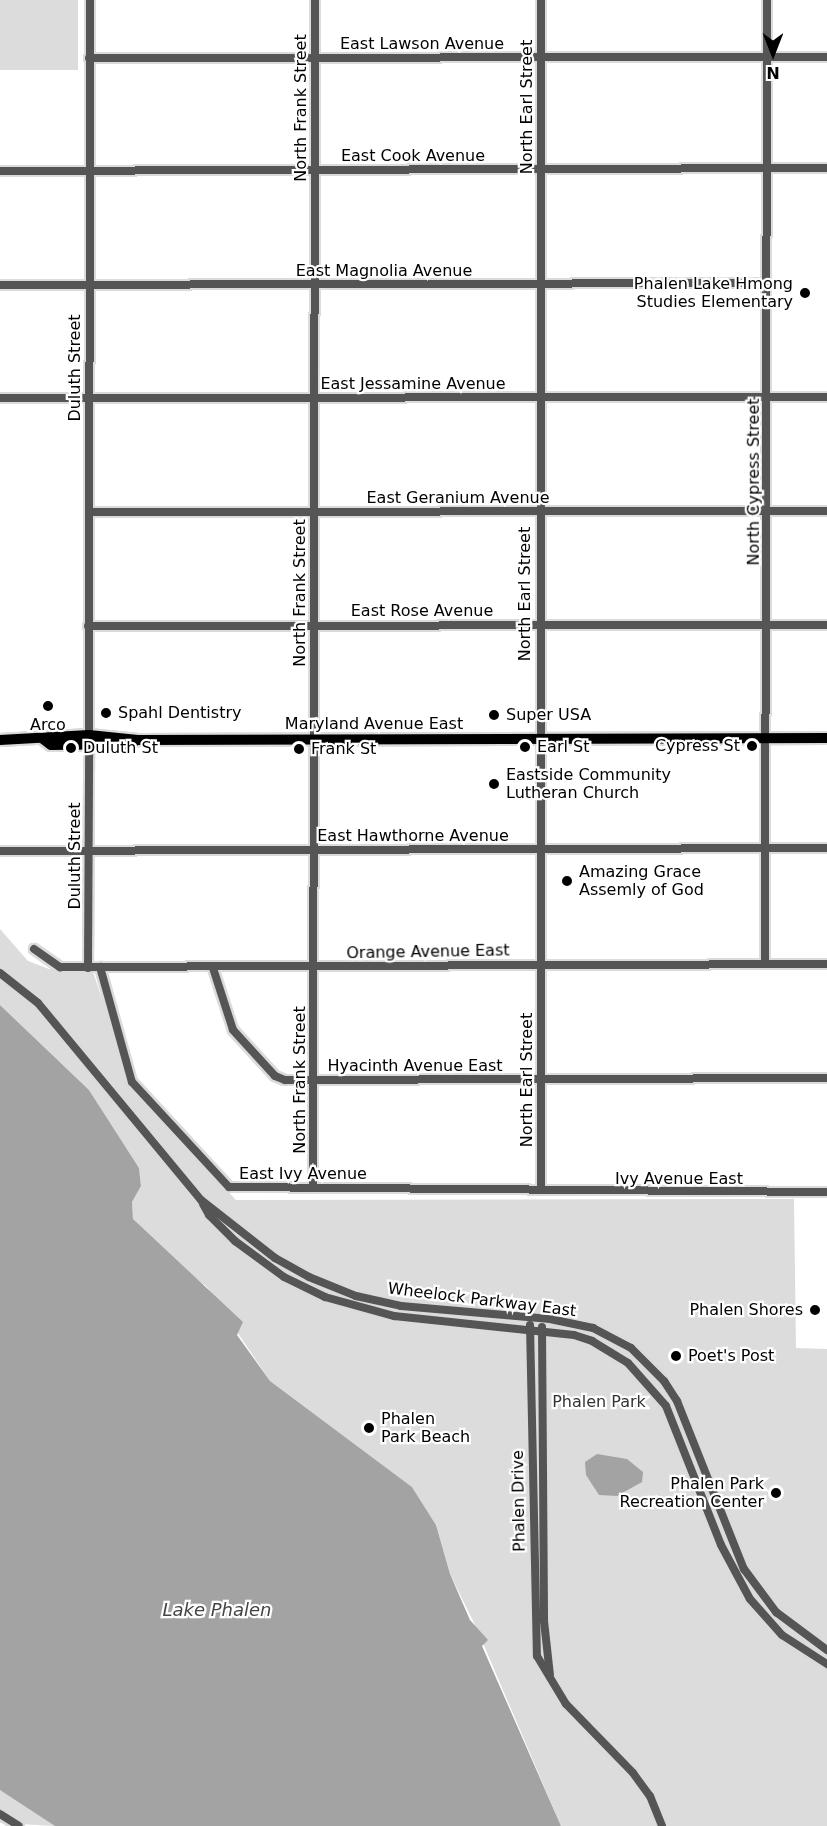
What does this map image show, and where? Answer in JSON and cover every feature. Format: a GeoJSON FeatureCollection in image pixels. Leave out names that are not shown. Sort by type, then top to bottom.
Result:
{"type":"FeatureCollection","features":[{"type":"Feature","properties":{"kind":"main road","name":"Maryland Avenue East"},"geometry":{"type":"LineString","coordinates":[[0,740],[827,738]]}},
{"type":"Feature","properties":{"kind":"street","name":"Duluth Street"},"geometry":{"type":"LineString","coordinates":[[88,968],[90,0]]}},
{"type":"Feature","properties":{"kind":"street","name":"North Frank Street"},"geometry":{"type":"LineString","coordinates":[[314,1187],[312,739],[315,0]]}},
{"type":"Feature","properties":{"kind":"street","name":"North Earl Street"},"geometry":{"type":"LineString","coordinates":[[536,1187],[540,1080],[538,511],[541,0]]}},
{"type":"Feature","properties":{"kind":"street","name":"North Cypress Street"},"geometry":{"type":"LineString","coordinates":[[765,964],[767,0]]}},
{"type":"Feature","properties":{"kind":"street","name":"East Lawson Avenue"},"geometry":{"type":"LineString","coordinates":[[89,58],[827,57]]}},
{"type":"Feature","properties":{"kind":"street","name":"East Cook Avenue"},"geometry":{"type":"LineString","coordinates":[[0,171],[827,168]]}},
{"type":"Feature","properties":{"kind":"street","name":"East Magnolia Avenue"},"geometry":{"type":"LineString","coordinates":[[0,285],[768,283]]}},
{"type":"Feature","properties":{"kind":"street","name":"East Jessamine Avenue"},"geometry":{"type":"LineString","coordinates":[[0,398],[827,397]]}},
{"type":"Feature","properties":{"kind":"street","name":"East Geranium Avenue"},"geometry":{"type":"LineString","coordinates":[[88,512],[827,511]]}},
{"type":"Feature","properties":{"kind":"street","name":"East Rose Avenue"},"geometry":{"type":"LineString","coordinates":[[88,626],[827,625]]}},
{"type":"Feature","properties":{"kind":"street","name":"East Hawthorne Avenue"},"geometry":{"type":"LineString","coordinates":[[0,851],[827,848]]}},
{"type":"Feature","properties":{"kind":"street","name":"Orange Avenue East"},"geometry":{"type":"LineString","coordinates":[[34,949],[60,967],[88,968],[827,964]]}},
{"type":"Feature","properties":{"kind":"street","name":"East Ivy Avenue"},"geometry":{"type":"LineString","coordinates":[[100,968],[132,1082],[229,1187],[536,1187]]}},
{"type":"Feature","properties":{"kind":"street","name":"Hyacinth Avenue East"},"geometry":{"type":"LineString","coordinates":[[213,968],[234,1030],[275,1076],[313,1080],[827,1078]]}},
{"type":"Feature","properties":{"kind":"street","name":"Wheelock Parkway East"},"geometry":{"type":"LineString","coordinates":[[0,973],[38,1003],[201,1200],[209,1215],[235,1241],[284,1277],[325,1297],[394,1316],[542,1330],[592,1341],[628,1363],[666,1406],[733,1573],[750,1599],[782,1635],[827,1664]]}},
{"type":"Feature","properties":{"kind":"street","name":"Ivy Avenue East"},"geometry":{"type":"LineString","coordinates":[[536,1187],[552,1193],[827,1192]]}},
{"type":"Feature","properties":{"kind":"street","name":"Wheelock Parkway East"},"geometry":{"type":"LineString","coordinates":[[201,1200],[275,1258],[309,1277],[356,1296],[401,1306],[542,1318],[612,1336],[631,1348],[664,1381],[677,1401],[744,1569],[783,1619],[827,1650]]}},
{"type":"Feature","properties":{"kind":"street","name":"Phalen Drive"},"geometry":{"type":"LineString","coordinates":[[530,1317],[537,1656],[566,1704],[633,1773],[650,1796],[662,1826]]}},
{"type":"Feature","properties":{"kind":"street","name":"Phalen Drive"},"geometry":{"type":"LineString","coordinates":[[542,1318],[544,1621],[551,1682]]}},
{"type":"Feature","properties":{"kind":"street"},"geometry":{"type":"LineString","coordinates":[[0,1814],[19,1826]]}},
{"type":"Feature","properties":{"kind":"green space"},"geometry":{"type":"Polygon","coordinates":[[[0,0],[78,0],[78,70],[0,70],[0,0]]]}},
{"type":"Feature","properties":{"kind":"green space","name":"Phalen Park"},"geometry":{"type":"Polygon","coordinates":[[[0,929],[28,961],[49,969],[93,972],[134,1094],[236,1200],[794,1199],[796,1348],[827,1349],[827,1826],[561,1826],[477,1629],[450,1574],[436,1525],[412,1487],[270,1381],[207,1287],[172,1260],[133,1219],[132,1202],[141,1186],[139,1168],[89,1090],[0,1005],[0,929]]]}},
{"type":"Feature","properties":{"kind":"green space"},"geometry":{"type":"Polygon","coordinates":[[[0,1790],[10,1795],[55,1826],[0,1823],[0,1790]]]}},
{"type":"Feature","properties":{"kind":"water","name":"Lake Phalen"},"geometry":{"type":"Polygon","coordinates":[[[0,1005],[89,1090],[139,1168],[141,1186],[132,1202],[133,1219],[243,1322],[237,1335],[270,1381],[412,1487],[436,1525],[450,1574],[470,1620],[488,1640],[482,1646],[561,1826],[55,1826],[0,1790],[0,1005]]]}},
{"type":"Feature","properties":{"kind":"water"},"geometry":{"type":"Polygon","coordinates":[[[597,1454],[627,1459],[643,1472],[642,1482],[617,1496],[599,1495],[586,1475],[585,1462],[597,1454]]]}},
{"type":"Feature","properties":{"kind":"place","name":"Phalen Lake Hmong Studies Elementary"},"geometry":{"type":"Point","coordinates":[805,293]}},
{"type":"Feature","properties":{"kind":"place","name":"Arco"},"geometry":{"type":"Point","coordinates":[48,706]}},
{"type":"Feature","properties":{"kind":"place","name":"Spahl Dentistry"},"geometry":{"type":"Point","coordinates":[106,713]}},
{"type":"Feature","properties":{"kind":"place","name":"Super USA"},"geometry":{"type":"Point","coordinates":[494,715]}},
{"type":"Feature","properties":{"kind":"place","name":"Cypress St"},"geometry":{"type":"Point","coordinates":[752,746]}},
{"type":"Feature","properties":{"kind":"place","name":"Earl St"},"geometry":{"type":"Point","coordinates":[525,747]}},
{"type":"Feature","properties":{"kind":"place","name":"Duluth St"},"geometry":{"type":"Point","coordinates":[71,748]}},
{"type":"Feature","properties":{"kind":"place","name":"Frank St"},"geometry":{"type":"Point","coordinates":[299,749]}},
{"type":"Feature","properties":{"kind":"place","name":"Eastside Community Lutheran Church"},"geometry":{"type":"Point","coordinates":[494,784]}},
{"type":"Feature","properties":{"kind":"place","name":"Amazing Grace Assemly of God"},"geometry":{"type":"Point","coordinates":[567,881]}},
{"type":"Feature","properties":{"kind":"place","name":"Phalen Shores"},"geometry":{"type":"Point","coordinates":[815,1310]}},
{"type":"Feature","properties":{"kind":"place","name":"Poet's Post"},"geometry":{"type":"Point","coordinates":[676,1356]}},
{"type":"Feature","properties":{"kind":"place","name":"Phalen Park Beach"},"geometry":{"type":"Point","coordinates":[369,1428]}},
{"type":"Feature","properties":{"kind":"place","name":"Phalen Park Recreation Center"},"geometry":{"type":"Point","coordinates":[776,1493]}}]}
